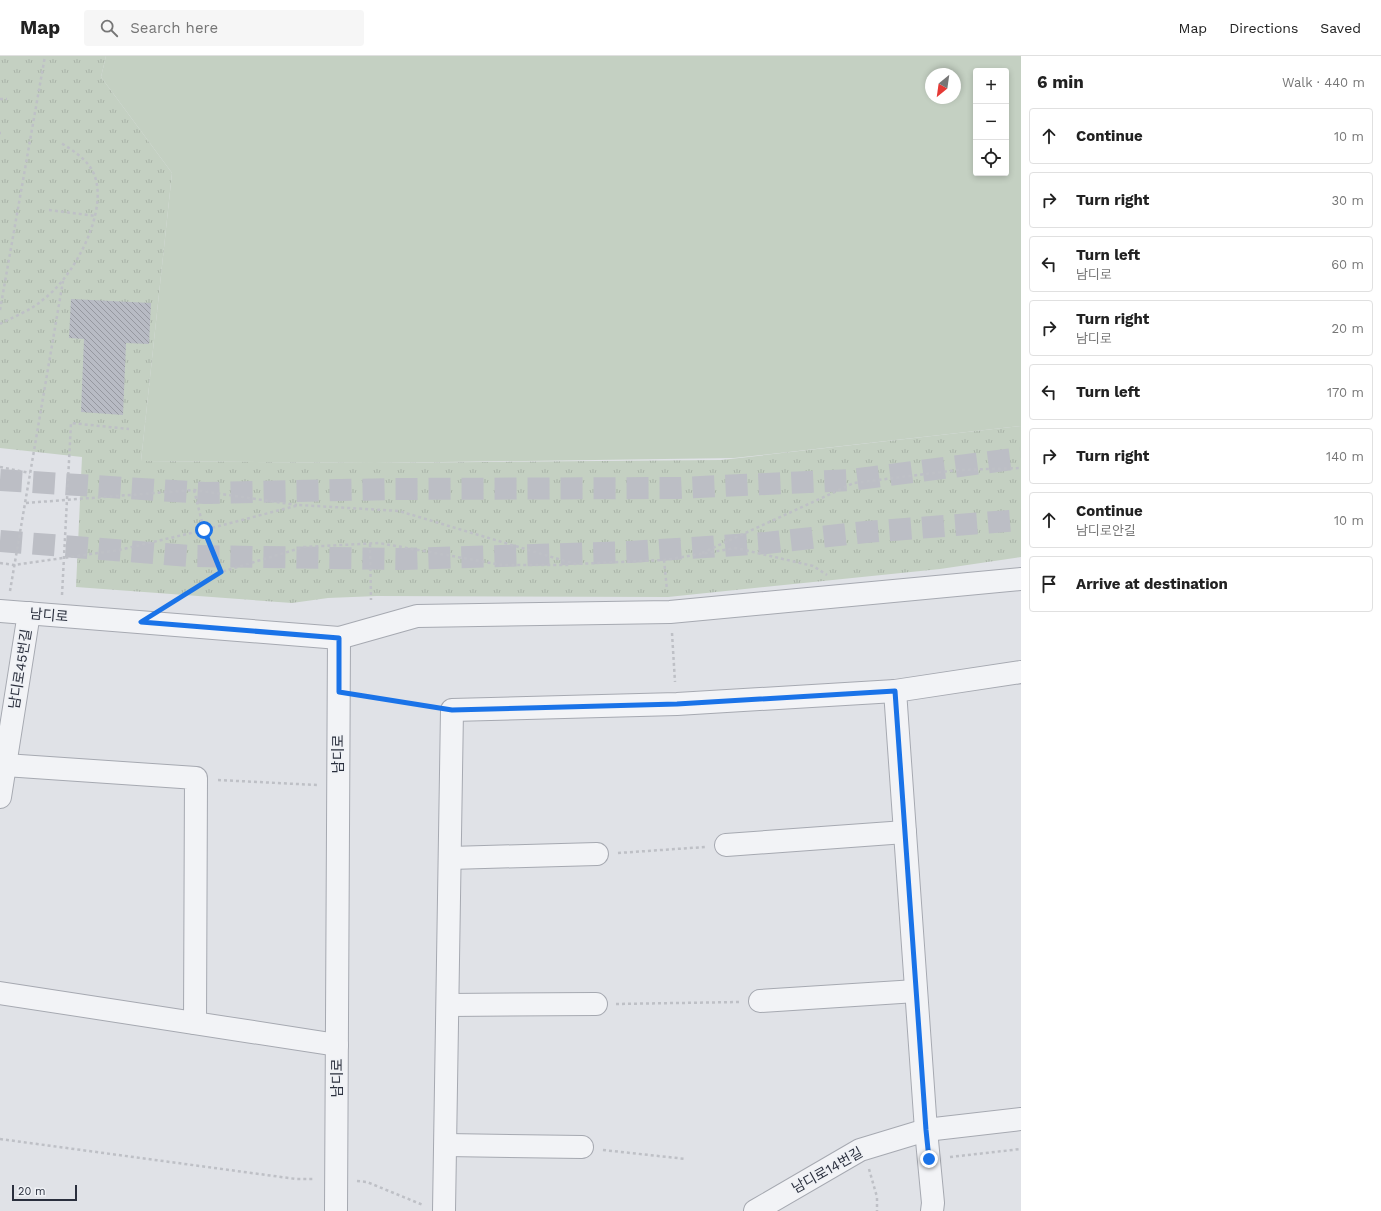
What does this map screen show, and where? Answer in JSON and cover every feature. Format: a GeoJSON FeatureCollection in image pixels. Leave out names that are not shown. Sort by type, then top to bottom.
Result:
{"type":"FeatureCollection","features":[{"type":"Feature","properties":{"kind":"street"},"geometry":{"type":"LineString","coordinates":[[339,638],[416,616],[670,612],[1021,580]]}},
{"type":"Feature","properties":{"kind":"street","name":"남디로"},"geometry":{"type":"LineString","coordinates":[[4,611],[339,638],[336,1211]]}},
{"type":"Feature","properties":{"kind":"street","name":"남디로45번길"},"geometry":{"type":"LineString","coordinates":[[0,797],[29,613]]}},
{"type":"Feature","properties":{"kind":"street"},"geometry":{"type":"LineString","coordinates":[[434,1208],[446,1145],[452,710],[677,704],[895,691],[1021,672]]}},
{"type":"Feature","properties":{"kind":"street"},"geometry":{"type":"LineString","coordinates":[[895,691],[926,1130],[933,1203],[932,1211]]}},
{"type":"Feature","properties":{"kind":"street"},"geometry":{"type":"LineString","coordinates":[[5,765],[196,778],[195,1023]]}},
{"type":"Feature","properties":{"kind":"street"},"geometry":{"type":"LineString","coordinates":[[726,846],[905,832]]}},
{"type":"Feature","properties":{"kind":"street"},"geometry":{"type":"LineString","coordinates":[[450,858],[597,854]]}},
{"type":"Feature","properties":{"kind":"street"},"geometry":{"type":"LineString","coordinates":[[760,1001],[916,991]]}},
{"type":"Feature","properties":{"kind":"street"},"geometry":{"type":"LineString","coordinates":[[0,993],[337,1046]]}},
{"type":"Feature","properties":{"kind":"street"},"geometry":{"type":"LineString","coordinates":[[448,1005],[596,1004]]}},
{"type":"Feature","properties":{"kind":"street","name":"남디로14번길"},"geometry":{"type":"LineString","coordinates":[[756,1211],[860,1150],[926,1130],[1021,1119]]}},
{"type":"Feature","properties":{"kind":"street"},"geometry":{"type":"LineString","coordinates":[[446,1145],[582,1147]]}},
{"type":"Feature","properties":{"kind":"path"},"geometry":{"type":"LineString","coordinates":[[0,310],[45,56]]}},
{"type":"Feature","properties":{"kind":"path"},"geometry":{"type":"LineString","coordinates":[[0,99],[7,99]]}},
{"type":"Feature","properties":{"kind":"path"},"geometry":{"type":"LineString","coordinates":[[0,324],[39,304],[62,281],[86,244],[96,216],[98,193],[94,174],[79,154],[61,143]]}},
{"type":"Feature","properties":{"kind":"path"},"geometry":{"type":"LineString","coordinates":[[49,210],[96,216]]}},
{"type":"Feature","properties":{"kind":"path"},"geometry":{"type":"LineString","coordinates":[[4,611],[26,503],[62,281]]}},
{"type":"Feature","properties":{"kind":"path"},"geometry":{"type":"LineString","coordinates":[[61,616],[71,423],[129,429]]}},
{"type":"Feature","properties":{"kind":"path"},"geometry":{"type":"LineString","coordinates":[[0,467],[30,473]]}},
{"type":"Feature","properties":{"kind":"path"},"geometry":{"type":"LineString","coordinates":[[698,555],[854,483],[958,470],[1021,468]]}},
{"type":"Feature","properties":{"kind":"path"},"geometry":{"type":"LineString","coordinates":[[26,503],[194,490],[300,505],[399,511],[575,564]]}},
{"type":"Feature","properties":{"kind":"path"},"geometry":{"type":"LineString","coordinates":[[194,490],[204,530],[221,572]]}},
{"type":"Feature","properties":{"kind":"path"},"geometry":{"type":"LineString","coordinates":[[0,563],[14,565],[119,550],[300,505]]}},
{"type":"Feature","properties":{"kind":"path"},"geometry":{"type":"LineString","coordinates":[[141,622],[221,572],[304,547],[379,543],[502,565],[575,564],[664,560],[736,548],[813,566],[858,595]]}},
{"type":"Feature","properties":{"kind":"path"},"geometry":{"type":"LineString","coordinates":[[370,544],[371,600]]}},
{"type":"Feature","properties":{"kind":"path"},"geometry":{"type":"LineString","coordinates":[[339,692],[452,710]]}},
{"type":"Feature","properties":{"kind":"path"},"geometry":{"type":"LineString","coordinates":[[196,778],[338,786]]}},
{"type":"Feature","properties":{"kind":"path"},"geometry":{"type":"LineString","coordinates":[[597,854],[726,846]]}},
{"type":"Feature","properties":{"kind":"path"},"geometry":{"type":"LineString","coordinates":[[596,1004],[760,1001]]}},
{"type":"Feature","properties":{"kind":"path"},"geometry":{"type":"LineString","coordinates":[[0,1138],[296,1179],[367,1182],[434,1208]]}},
{"type":"Feature","properties":{"kind":"path"},"geometry":{"type":"LineString","coordinates":[[582,1147],[686,1159]]}},
{"type":"Feature","properties":{"kind":"path"},"geometry":{"type":"LineString","coordinates":[[860,1150],[867,1165],[877,1197],[877,1211]]}},
{"type":"Feature","properties":{"kind":"green space"},"geometry":{"type":"Polygon","coordinates":[[[0,56],[106,56],[101,77],[172,173],[141,461],[375,463],[721,460],[1021,426],[1021,557],[940,569],[668,597],[377,596],[328,598],[292,603],[76,587],[82,457],[0,448],[0,56]]]}},
{"type":"Feature","properties":{"kind":"green space"},"geometry":{"type":"Polygon","coordinates":[[[106,56],[1021,56],[1021,426],[734,458],[375,463],[141,461],[172,173],[101,77],[106,56]]]}},
{"type":"Feature","properties":{"kind":"building"},"geometry":{"type":"Polygon","coordinates":[[[71,299],[151,303],[149,344],[126,343],[123,415],[81,412],[84,339],[69,338],[71,299]]]}},
{"type":"Feature","properties":{"kind":"tunnel"},"geometry":{"type":"LineString","coordinates":[[0,480],[205,493],[392,489],[679,488],[851,480],[1021,458]]}},
{"type":"Feature","properties":{"kind":"tunnel"},"geometry":{"type":"LineString","coordinates":[[0,541],[190,556],[404,559],[630,552],[766,543],[866,532],[1021,520]]}},
{"type":"Feature","properties":{"kind":"route"},"geometry":{"type":"LineString","coordinates":[[204,530],[221,572],[141,622],[339,638],[339,692],[452,710],[677,704],[895,691],[929,1159]]}}]}
